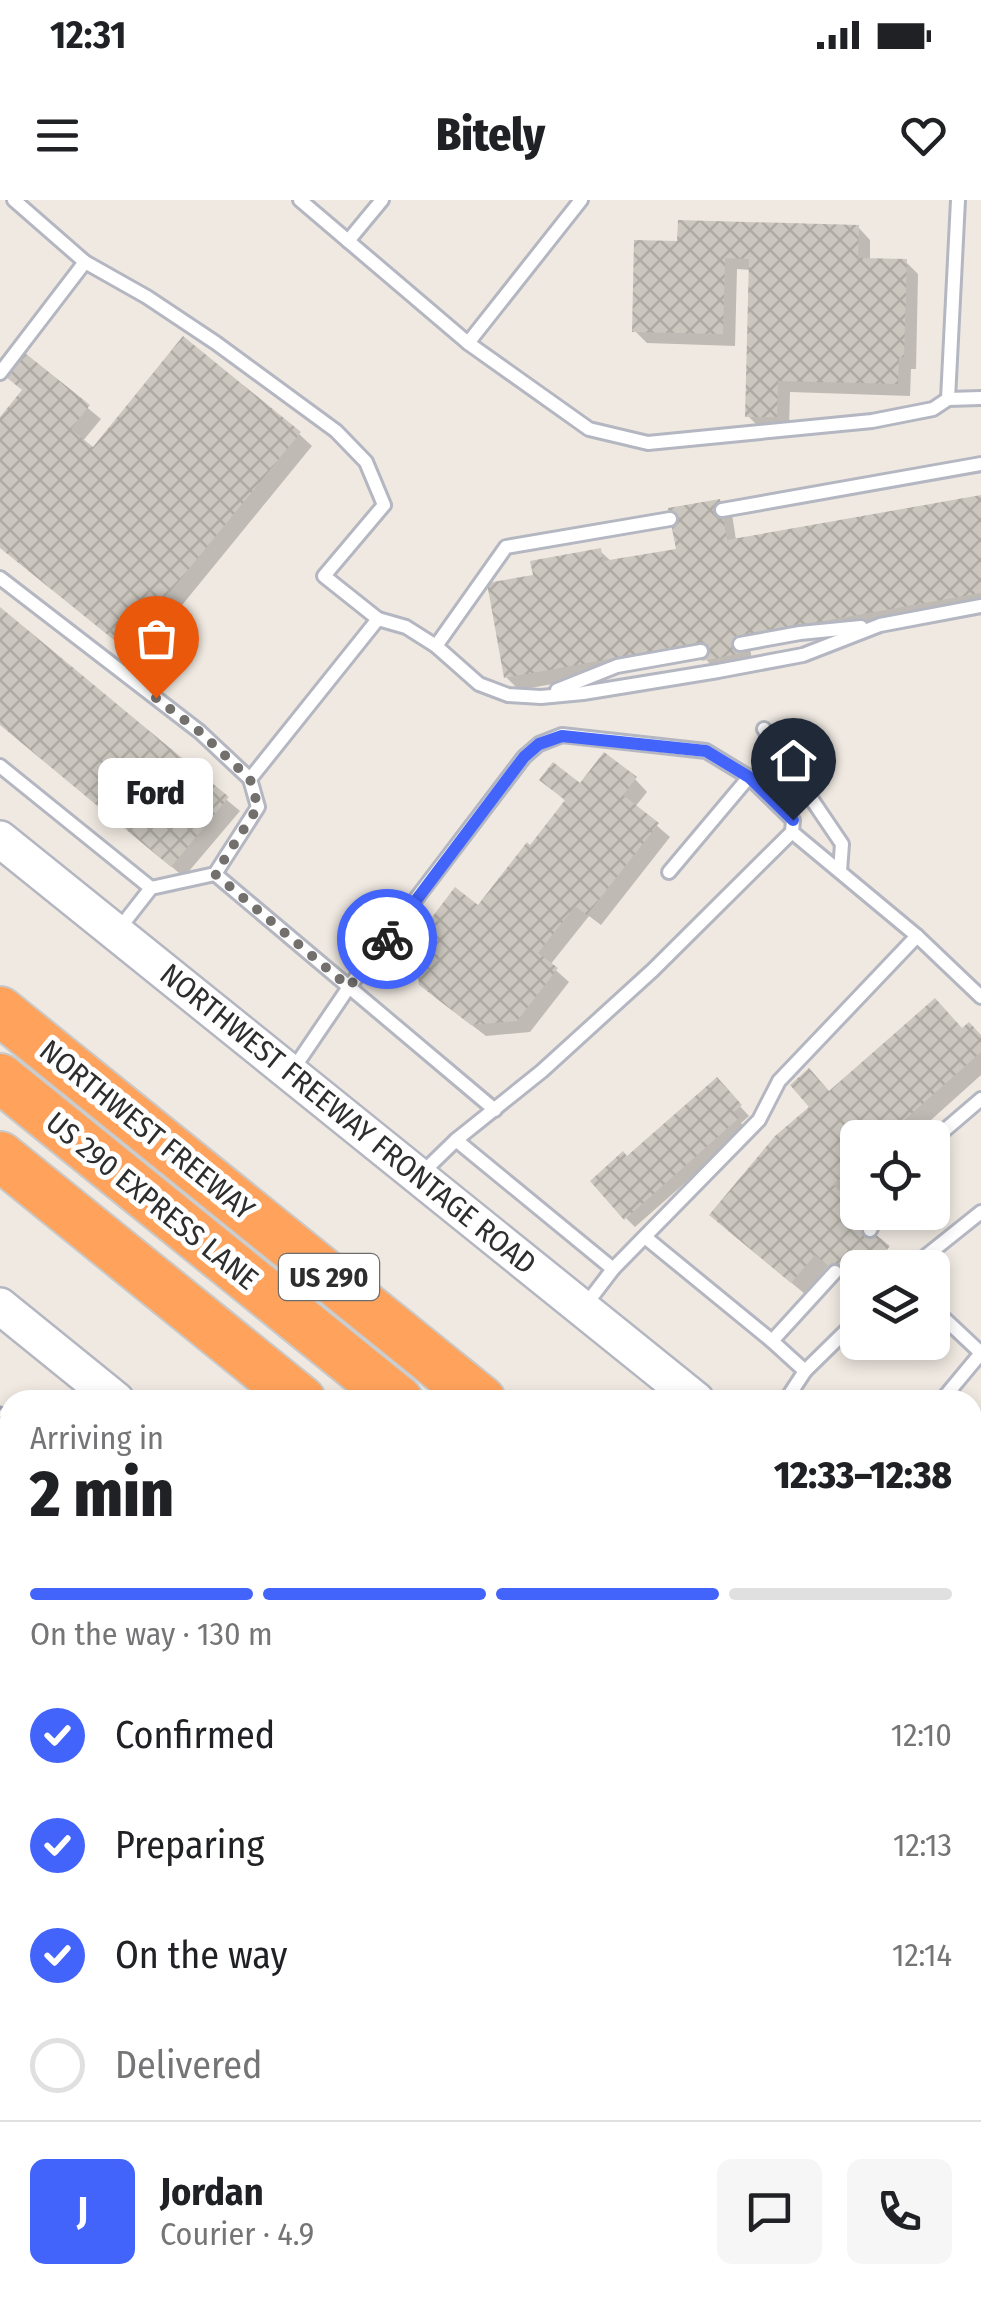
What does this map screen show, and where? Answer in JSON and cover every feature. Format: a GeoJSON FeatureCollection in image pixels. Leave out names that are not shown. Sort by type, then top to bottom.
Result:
{"type":"FeatureCollection","features":[{"type":"Feature","properties":{"kind":"highway","name":"NORTHWEST FREEWAY"},"geometry":{"type":"LineString","coordinates":[[0,1011],[470,1390]]}},
{"type":"Feature","properties":{"kind":"highway","name":"US 290 EXPRESS LANE"},"geometry":{"type":"LineString","coordinates":[[0,1078],[386,1390]]}},
{"type":"Feature","properties":{"kind":"highway"},"geometry":{"type":"LineString","coordinates":[[0,1156],[289,1390]]}},
{"type":"Feature","properties":{"kind":"main road","name":"NORTHWEST FREEWAY FRONTAGE ROAD"},"geometry":{"type":"LineString","coordinates":[[0,839],[683,1390]]}},
{"type":"Feature","properties":{"kind":"main road"},"geometry":{"type":"LineString","coordinates":[[0,1306],[104,1390]]}},
{"type":"Feature","properties":{"kind":"lane"},"geometry":{"type":"LineString","coordinates":[[14,200],[85,262],[148,296],[216,343],[336,432],[366,462],[384,505],[324,576],[378,619],[406,627],[436,646],[479,684],[508,695],[583,693],[802,655],[880,625]]}},
{"type":"Feature","properties":{"kind":"lane"},"geometry":{"type":"LineString","coordinates":[[300,200],[468,343],[589,429],[648,443],[872,420],[933,409],[948,399],[981,398]]}},
{"type":"Feature","properties":{"kind":"lane"},"geometry":{"type":"LineString","coordinates":[[348,241],[382,200]]}},
{"type":"Feature","properties":{"kind":"lane"},"geometry":{"type":"LineString","coordinates":[[468,343],[581,200]]}},
{"type":"Feature","properties":{"kind":"lane"},"geometry":{"type":"LineString","coordinates":[[948,399],[958,200]]}},
{"type":"Feature","properties":{"kind":"lane"},"geometry":{"type":"LineString","coordinates":[[0,373],[85,262]]}},
{"type":"Feature","properties":{"kind":"lane"},"geometry":{"type":"LineString","coordinates":[[722,510],[981,464]]}},
{"type":"Feature","properties":{"kind":"lane"},"geometry":{"type":"LineString","coordinates":[[436,646],[506,548],[670,519]]}},
{"type":"Feature","properties":{"kind":"lane"},"geometry":{"type":"LineString","coordinates":[[0,578],[200,732],[250,779],[258,807],[215,874],[150,888],[117,931]]}},
{"type":"Feature","properties":{"kind":"lane"},"geometry":{"type":"LineString","coordinates":[[740,644],[880,625],[981,606]]}},
{"type":"Feature","properties":{"kind":"lane"},"geometry":{"type":"LineString","coordinates":[[250,779],[378,619]]}},
{"type":"Feature","properties":{"kind":"lane"},"geometry":{"type":"LineString","coordinates":[[541,697],[616,666],[701,651]]}},
{"type":"Feature","properties":{"kind":"lane"},"geometry":{"type":"LineString","coordinates":[[764,729],[842,844],[840,871]]}},
{"type":"Feature","properties":{"kind":"lane"},"geometry":{"type":"LineString","coordinates":[[291,1073],[349,987],[524,757],[539,744],[562,736],[706,751],[749,777],[793,820],[792,832],[653,970],[420,1175]]}},
{"type":"Feature","properties":{"kind":"lane"},"geometry":{"type":"LineString","coordinates":[[0,766],[150,888]]}},
{"type":"Feature","properties":{"kind":"lane"},"geometry":{"type":"LineString","coordinates":[[669,872],[749,777]]}},
{"type":"Feature","properties":{"kind":"lane"},"geometry":{"type":"LineString","coordinates":[[792,832],[917,936],[981,997]]}},
{"type":"Feature","properties":{"kind":"lane"},"geometry":{"type":"LineString","coordinates":[[215,874],[494,1110]]}},
{"type":"Feature","properties":{"kind":"lane"},"geometry":{"type":"LineString","coordinates":[[582,1309],[613,1270],[759,1120],[779,1082],[917,936]]}},
{"type":"Feature","properties":{"kind":"lane"},"geometry":{"type":"LineString","coordinates":[[950,1125],[981,1098]]}},
{"type":"Feature","properties":{"kind":"lane"},"geometry":{"type":"LineString","coordinates":[[456,1140],[613,1270]]}},
{"type":"Feature","properties":{"kind":"lane"},"geometry":{"type":"LineString","coordinates":[[934,1250],[981,1212]]}},
{"type":"Feature","properties":{"kind":"lane"},"geometry":{"type":"LineString","coordinates":[[645,1237],[805,1371]]}},
{"type":"Feature","properties":{"kind":"lane"},"geometry":{"type":"LineString","coordinates":[[772,1340],[835,1272]]}},
{"type":"Feature","properties":{"kind":"lane"},"geometry":{"type":"LineString","coordinates":[[950,1323],[981,1353],[950,1390]]}},
{"type":"Feature","properties":{"kind":"lane"},"geometry":{"type":"LineString","coordinates":[[795,1390],[805,1371],[840,1336]]}},
{"type":"Feature","properties":{"kind":"building"},"geometry":{"type":"Polygon","coordinates":[[[678,220],[859,225],[858,258],[907,259],[904,357],[899,357],[898,384],[778,381],[777,417],[745,417],[749,259],[725,258],[723,334],[632,332],[634,240],[677,241],[678,220]]]}},
{"type":"Feature","properties":{"kind":"building"},"geometry":{"type":"Polygon","coordinates":[[[183,336],[301,432],[124,648],[0,548],[0,417],[22,390],[6,377],[25,353],[90,405],[71,429],[93,447],[183,336]]]}},
{"type":"Feature","properties":{"kind":"building"},"geometry":{"type":"Polygon","coordinates":[[[981,495],[981,593],[739,636],[742,653],[702,661],[699,643],[504,678],[487,583],[533,575],[530,561],[601,548],[603,561],[676,549],[668,508],[720,499],[727,540],[981,495]]]}},
{"type":"Feature","properties":{"kind":"building"},"geometry":{"type":"Polygon","coordinates":[[[0,607],[229,797],[171,867],[0,725],[0,607]]]}},
{"type":"Feature","properties":{"kind":"building"},"geometry":{"type":"Polygon","coordinates":[[[604,752],[637,777],[623,795],[659,823],[587,915],[575,906],[538,953],[558,968],[517,1021],[471,1025],[419,985],[414,941],[455,887],[478,905],[565,800],[539,780],[553,762],[580,783],[604,752]]]}},
{"type":"Feature","properties":{"kind":"building"},"geometry":{"type":"Polygon","coordinates":[[[935,998],[962,1028],[969,1022],[981,1035],[981,1052],[904,1120],[840,1120],[840,1179],[833,1185],[840,1191],[840,1230],[870,1230],[890,1246],[887,1250],[840,1250],[840,1276],[815,1255],[791,1283],[709,1215],[775,1136],[809,1107],[790,1085],[809,1068],[829,1091],[935,998]]]}},
{"type":"Feature","properties":{"kind":"building"},"geometry":{"type":"Polygon","coordinates":[[[717,1077],[742,1105],[734,1112],[739,1118],[624,1220],[590,1181],[623,1151],[627,1156],[717,1077]]]}},
{"type":"Feature","properties":{"kind":"way so far"},"geometry":{"type":"LineString","coordinates":[[156,698],[250,779],[258,807],[215,874],[349,987],[387,939]]}},
{"type":"Feature","properties":{"kind":"place","name":"Ford"},"geometry":{"type":"Point","coordinates":[156,698]}},
{"type":"Feature","properties":{"kind":"route"},"geometry":{"type":"LineString","coordinates":[[387,939],[524,757],[539,744],[562,736],[706,751],[749,777],[793,820]]}}]}
